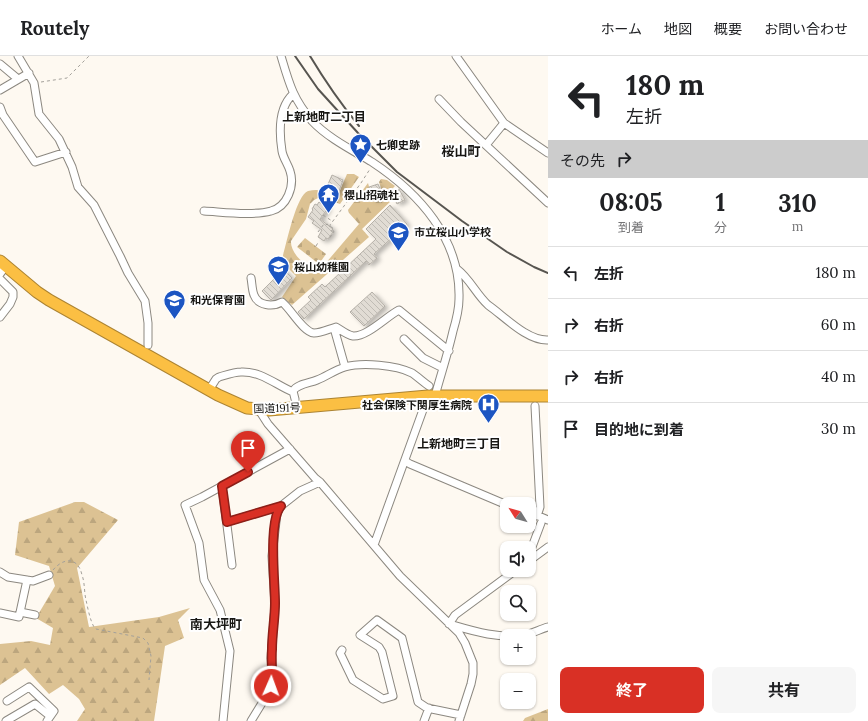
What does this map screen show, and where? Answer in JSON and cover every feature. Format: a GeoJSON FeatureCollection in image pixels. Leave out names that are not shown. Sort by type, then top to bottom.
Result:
{"type":"FeatureCollection","features":[{"type":"Feature","properties":{"kind":"highway","name":"国道191号"},"geometry":{"type":"LineString","coordinates":[[2,267],[49,300],[209,390],[247,408],[259,410],[431,393],[548,396]]}},
{"type":"Feature","properties":{"kind":"street"},"geometry":{"type":"LineString","coordinates":[[18,56],[34,83],[39,114],[59,139],[72,167],[78,187],[94,205],[128,273],[145,301],[148,345]]}},
{"type":"Feature","properties":{"kind":"street"},"geometry":{"type":"LineString","coordinates":[[281,56],[293,94],[314,122],[333,137],[395,178],[419,201],[431,215],[442,232],[455,259],[458,269],[459,300],[449,351],[431,393],[374,545]]}},
{"type":"Feature","properties":{"kind":"street"},"geometry":{"type":"LineString","coordinates":[[456,56],[504,123],[548,153]]}},
{"type":"Feature","properties":{"kind":"street"},"geometry":{"type":"LineString","coordinates":[[0,64],[18,80]]}},
{"type":"Feature","properties":{"kind":"street"},"geometry":{"type":"LineString","coordinates":[[0,90],[29,73]]}},
{"type":"Feature","properties":{"kind":"street"},"geometry":{"type":"LineString","coordinates":[[204,211],[255,213],[271,211],[280,207],[284,202],[291,187],[291,176],[290,170],[282,153],[281,118],[288,99],[293,94]]}},
{"type":"Feature","properties":{"kind":"street"},"geometry":{"type":"LineString","coordinates":[[439,99],[449,111],[548,203]]}},
{"type":"Feature","properties":{"kind":"street"},"geometry":{"type":"LineString","coordinates":[[0,107],[3,115],[36,162],[66,152]]}},
{"type":"Feature","properties":{"kind":"street"},"geometry":{"type":"LineString","coordinates":[[486,145],[504,123]]}},
{"type":"Feature","properties":{"kind":"street"},"geometry":{"type":"LineString","coordinates":[[458,269],[466,276],[488,305],[521,330],[535,338],[548,340]]}},
{"type":"Feature","properties":{"kind":"street"},"geometry":{"type":"LineString","coordinates":[[251,278],[253,294],[258,300],[265,305],[273,305],[282,302],[288,307],[306,330],[313,333],[336,327],[348,335],[356,336],[375,328],[399,310],[449,351]]}},
{"type":"Feature","properties":{"kind":"street"},"geometry":{"type":"LineString","coordinates":[[0,279],[13,292],[13,297],[0,318]]}},
{"type":"Feature","properties":{"kind":"street"},"geometry":{"type":"LineString","coordinates":[[334,328],[345,367]]}},
{"type":"Feature","properties":{"kind":"street"},"geometry":{"type":"LineString","coordinates":[[404,339],[423,358],[439,366]]}},
{"type":"Feature","properties":{"kind":"street"},"geometry":{"type":"LineString","coordinates":[[209,390],[219,377],[245,372],[258,374],[294,395],[296,387],[318,380],[345,367],[351,365],[375,365],[413,374],[431,393]]}},
{"type":"Feature","properties":{"kind":"street"},"geometry":{"type":"LineString","coordinates":[[534,406],[540,507],[537,516],[545,522],[536,541]]}},
{"type":"Feature","properties":{"kind":"street"},"geometry":{"type":"LineString","coordinates":[[259,410],[268,424],[320,482],[400,576],[459,633],[465,643],[474,667],[471,684],[460,718],[421,705],[418,702],[402,638],[377,620],[360,635],[379,647],[382,652],[394,696],[383,699],[353,680],[340,653],[342,650]]}},
{"type":"Feature","properties":{"kind":"street"},"geometry":{"type":"LineString","coordinates":[[223,721],[230,651],[220,610],[204,580],[199,543],[185,505],[290,449]]}},
{"type":"Feature","properties":{"kind":"street"},"geometry":{"type":"LineString","coordinates":[[405,461],[500,502]]}},
{"type":"Feature","properties":{"kind":"street"},"geometry":{"type":"LineString","coordinates":[[227,522],[281,506],[300,491],[320,482]]}},
{"type":"Feature","properties":{"kind":"street"},"geometry":{"type":"LineString","coordinates":[[222,486],[232,565]]}},
{"type":"Feature","properties":{"kind":"street"},"geometry":{"type":"LineString","coordinates":[[251,721],[271,686],[275,606],[272,556],[277,513],[281,506]]}},
{"type":"Feature","properties":{"kind":"street"},"geometry":{"type":"LineString","coordinates":[[536,556],[548,547]]}},
{"type":"Feature","properties":{"kind":"street"},"geometry":{"type":"LineString","coordinates":[[0,572],[8,577],[27,580],[38,580],[49,575]]}},
{"type":"Feature","properties":{"kind":"street"},"geometry":{"type":"LineString","coordinates":[[449,624],[455,615],[507,577]]}},
{"type":"Feature","properties":{"kind":"street"},"geometry":{"type":"LineString","coordinates":[[0,613],[19,617],[27,580]]}},
{"type":"Feature","properties":{"kind":"street"},"geometry":{"type":"LineString","coordinates":[[20,612],[35,615]]}},
{"type":"Feature","properties":{"kind":"street"},"geometry":{"type":"LineString","coordinates":[[449,624],[484,634],[508,636],[524,635],[548,627]]}},
{"type":"Feature","properties":{"kind":"street"},"geometry":{"type":"LineString","coordinates":[[6,721],[36,704],[49,718],[54,711],[29,687],[7,701]]}},
{"type":"Feature","properties":{"kind":"street"},"geometry":{"type":"LineString","coordinates":[[424,721],[429,708]]}},
{"type":"Feature","properties":{"kind":"path"},"geometry":{"type":"LineString","coordinates":[[34,83],[67,78],[89,56]]}},
{"type":"Feature","properties":{"kind":"path"},"geometry":{"type":"LineString","coordinates":[[330,226],[371,168]]}},
{"type":"Feature","properties":{"kind":"path"},"geometry":{"type":"LineString","coordinates":[[323,215],[333,222]]}},
{"type":"Feature","properties":{"kind":"path"},"geometry":{"type":"LineString","coordinates":[[318,232],[324,224],[327,224],[334,229],[334,232],[328,240]]}},
{"type":"Feature","properties":{"kind":"path"},"geometry":{"type":"LineString","coordinates":[[316,246],[319,241]]}},
{"type":"Feature","properties":{"kind":"path"},"geometry":{"type":"LineString","coordinates":[[49,575],[57,565],[64,561],[69,560],[77,565],[82,576],[86,601],[94,628],[142,638],[148,643],[151,656],[149,680]]}},
{"type":"Feature","properties":{"kind":"green space"},"geometry":{"type":"Polygon","coordinates":[[[347,174],[354,174],[359,177],[340,204],[320,197],[314,200],[310,204],[306,219],[291,241],[293,251],[300,260],[309,267],[319,271],[359,224],[348,210],[368,183],[373,201],[384,197],[379,182],[381,179],[387,180],[395,186],[389,192],[392,200],[362,229],[369,237],[292,305],[282,297],[296,276],[285,265],[282,259],[299,201],[308,191],[312,190],[324,191],[338,195],[347,174]]]}},
{"type":"Feature","properties":{"kind":"green space"},"geometry":{"type":"Polygon","coordinates":[[[305,238],[326,254],[319,264],[297,247],[305,238]]]}},
{"type":"Feature","properties":{"kind":"green space"},"geometry":{"type":"Polygon","coordinates":[[[75,502],[84,502],[118,520],[77,568],[89,627],[159,617],[190,608],[178,620],[184,638],[165,646],[154,721],[77,721],[85,709],[79,699],[63,685],[49,694],[25,668],[0,685],[0,644],[31,641],[50,645],[53,628],[36,618],[55,586],[49,566],[15,555],[19,522],[75,502]]]}},
{"type":"Feature","properties":{"kind":"green space"},"geometry":{"type":"Polygon","coordinates":[[[548,709],[548,721],[523,721],[525,718],[548,709]]]}},
{"type":"Feature","properties":{"kind":"building"},"geometry":{"type":"Polygon","coordinates":[[[332,175],[343,180],[338,194],[326,189],[332,175]]]}},
{"type":"Feature","properties":{"kind":"building"},"geometry":{"type":"Polygon","coordinates":[[[378,184],[383,196],[374,200],[369,187],[378,184]]]}},
{"type":"Feature","properties":{"kind":"building"},"geometry":{"type":"Polygon","coordinates":[[[399,189],[405,200],[397,204],[392,193],[399,189]]]}},
{"type":"Feature","properties":{"kind":"building"},"geometry":{"type":"Polygon","coordinates":[[[319,202],[328,208],[320,219],[333,229],[331,231],[333,232],[328,239],[326,238],[324,241],[318,237],[322,230],[312,223],[314,221],[308,217],[315,204],[317,205],[319,202]]]}},
{"type":"Feature","properties":{"kind":"building"},"geometry":{"type":"Polygon","coordinates":[[[390,205],[407,224],[374,254],[377,258],[369,265],[366,261],[304,319],[298,312],[311,300],[308,297],[322,284],[325,287],[376,239],[366,229],[390,205]]]}},
{"type":"Feature","properties":{"kind":"building"},"geometry":{"type":"Polygon","coordinates":[[[280,266],[292,278],[271,300],[262,291],[277,276],[273,273],[280,266]]]}},
{"type":"Feature","properties":{"kind":"building"},"geometry":{"type":"Polygon","coordinates":[[[372,292],[385,306],[364,326],[350,312],[372,292]]]}},
{"type":"Feature","properties":{"kind":"railway"},"geometry":{"type":"LineString","coordinates":[[295,56],[318,89],[358,133],[397,172],[462,221],[507,252],[548,273]]}},
{"type":"Feature","properties":{"kind":"railway"},"geometry":{"type":"LineString","coordinates":[[310,56],[333,92],[359,126]]}},
{"type":"Feature","properties":{"kind":"place","name":"七卿史跡"},"geometry":{"type":"Point","coordinates":[361,164]}},
{"type":"Feature","properties":{"kind":"place","name":"櫻山招魂社"},"geometry":{"type":"Point","coordinates":[329,214]}},
{"type":"Feature","properties":{"kind":"place","name":"市立桜山小学校"},"geometry":{"type":"Point","coordinates":[399,252]}},
{"type":"Feature","properties":{"kind":"place","name":"桜山幼稚園"},"geometry":{"type":"Point","coordinates":[279,286]}},
{"type":"Feature","properties":{"kind":"place","name":"和光保育園"},"geometry":{"type":"Point","coordinates":[175,320]}},
{"type":"Feature","properties":{"kind":"place","name":"社会保険下関厚生病院"},"geometry":{"type":"Point","coordinates":[488,424]}},
{"type":"Feature","properties":{"kind":"district","name":"上新地町二丁目"},"geometry":{"type":"Point","coordinates":[324,116]}},
{"type":"Feature","properties":{"kind":"district","name":"桜山町"},"geometry":{"type":"Point","coordinates":[461,151]}},
{"type":"Feature","properties":{"kind":"district","name":"上新地町三丁目"},"geometry":{"type":"Point","coordinates":[459,443]}},
{"type":"Feature","properties":{"kind":"district","name":"南大坪町"},"geometry":{"type":"Point","coordinates":[216,624]}},
{"type":"Feature","properties":{"kind":"route"},"geometry":{"type":"LineString","coordinates":[[248,472],[222,486],[227,522],[281,506],[277,513],[272,556],[275,606],[272,639],[271,686]]}}]}
